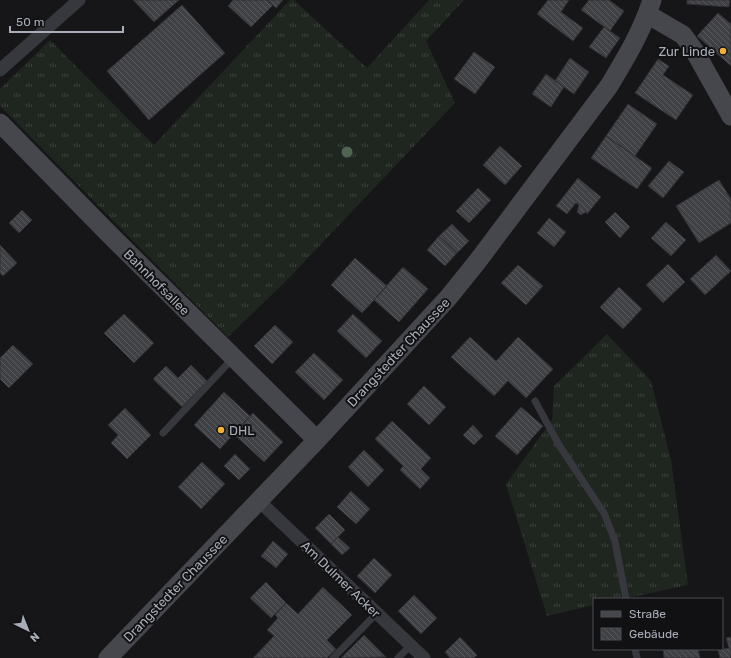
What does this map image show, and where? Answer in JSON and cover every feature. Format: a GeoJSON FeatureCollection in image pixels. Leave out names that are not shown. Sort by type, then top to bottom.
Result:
{"type":"FeatureCollection","features":[{"type":"Feature","properties":{"kind":"main road"},"geometry":{"type":"LineString","coordinates":[[649,7],[683,35],[694,50],[731,116]]}},
{"type":"Feature","properties":{"kind":"main road","name":"Drangstedter Chaussee"},"geometry":{"type":"LineString","coordinates":[[108,658],[316,440],[448,298],[477,262],[609,86],[627,57],[649,7]]}},
{"type":"Feature","properties":{"kind":"main road","name":"Bahnhofsallee"},"geometry":{"type":"LineString","coordinates":[[0,123],[316,440]]}},
{"type":"Feature","properties":{"kind":"street"},"geometry":{"type":"LineString","coordinates":[[0,70],[79,0]]}},
{"type":"Feature","properties":{"kind":"street","name":"Am Dulmer Acker"},"geometry":{"type":"LineString","coordinates":[[258,500],[424,658]]}},
{"type":"Feature","properties":{"kind":"lane"},"geometry":{"type":"LineString","coordinates":[[163,433],[233,357]]}},
{"type":"Feature","properties":{"kind":"lane"},"geometry":{"type":"LineString","coordinates":[[535,401],[559,445],[604,513],[615,540],[626,598]]}},
{"type":"Feature","properties":{"kind":"lane"},"geometry":{"type":"LineString","coordinates":[[333,658],[377,613]]}},
{"type":"Feature","properties":{"kind":"lane"},"geometry":{"type":"LineString","coordinates":[[398,658],[411,645]]}},
{"type":"Feature","properties":{"kind":"green space"},"geometry":{"type":"Polygon","coordinates":[[[290,0],[294,0],[367,68],[429,0],[464,0],[426,41],[455,103],[287,280],[228,337],[0,106],[0,89],[50,40],[154,145],[290,0]]]}},
{"type":"Feature","properties":{"kind":"green space"},"geometry":{"type":"Polygon","coordinates":[[[607,334],[651,381],[671,460],[688,585],[628,598],[593,598],[593,605],[547,616],[506,484],[552,420],[554,386],[607,334]]]}},
{"type":"Feature","properties":{"kind":"building"},"geometry":{"type":"Polygon","coordinates":[[[133,0],[179,0],[154,22],[133,0]]]}},
{"type":"Feature","properties":{"kind":"building"},"geometry":{"type":"Polygon","coordinates":[[[233,0],[267,0],[273,5],[251,27],[228,6],[233,0]]]}},
{"type":"Feature","properties":{"kind":"building"},"geometry":{"type":"Polygon","coordinates":[[[267,0],[283,0],[276,8],[267,0]]]}},
{"type":"Feature","properties":{"kind":"building"},"geometry":{"type":"Polygon","coordinates":[[[548,0],[569,0],[561,12],[583,28],[573,41],[537,14],[548,0]]]}},
{"type":"Feature","properties":{"kind":"building"},"geometry":{"type":"Polygon","coordinates":[[[589,0],[609,0],[624,11],[610,31],[581,10],[589,0]]]}},
{"type":"Feature","properties":{"kind":"building"},"geometry":{"type":"Polygon","coordinates":[[[687,0],[730,0],[729,7],[687,4],[687,0]]]}},
{"type":"Feature","properties":{"kind":"building"},"geometry":{"type":"Polygon","coordinates":[[[182,5],[225,53],[149,120],[107,71],[182,5]]]}},
{"type":"Feature","properties":{"kind":"building","name":"Zur Linde"},"geometry":{"type":"Polygon","coordinates":[[[718,13],[731,24],[731,66],[697,36],[718,13]]]}},
{"type":"Feature","properties":{"kind":"building"},"geometry":{"type":"Polygon","coordinates":[[[604,27],[620,38],[606,58],[589,47],[604,27]]]}},
{"type":"Feature","properties":{"kind":"building"},"geometry":{"type":"Polygon","coordinates":[[[474,52],[495,67],[475,94],[454,79],[474,52]]]}},
{"type":"Feature","properties":{"kind":"building"},"geometry":{"type":"Polygon","coordinates":[[[570,58],[589,72],[574,94],[555,81],[570,58]]]}},
{"type":"Feature","properties":{"kind":"building"},"geometry":{"type":"Polygon","coordinates":[[[658,59],[669,66],[663,75],[693,95],[676,120],[635,93],[658,59]]]}},
{"type":"Feature","properties":{"kind":"building"},"geometry":{"type":"Polygon","coordinates":[[[546,74],[564,87],[551,107],[532,94],[546,74]]]}},
{"type":"Feature","properties":{"kind":"building"},"geometry":{"type":"Polygon","coordinates":[[[628,104],[657,124],[635,156],[606,136],[628,104]]]}},
{"type":"Feature","properties":{"kind":"building"},"geometry":{"type":"Polygon","coordinates":[[[606,136],[652,168],[637,189],[591,158],[606,136]]]}},
{"type":"Feature","properties":{"kind":"building"},"geometry":{"type":"Polygon","coordinates":[[[500,146],[522,166],[505,185],[483,165],[500,146]]]}},
{"type":"Feature","properties":{"kind":"building"},"geometry":{"type":"Polygon","coordinates":[[[669,161],[684,172],[663,198],[648,186],[669,161]]]}},
{"type":"Feature","properties":{"kind":"building"},"geometry":{"type":"Polygon","coordinates":[[[578,178],[601,197],[587,214],[586,212],[581,215],[577,212],[579,205],[576,203],[567,214],[556,206],[578,178]]]}},
{"type":"Feature","properties":{"kind":"building"},"geometry":{"type":"Polygon","coordinates":[[[719,180],[731,199],[731,223],[699,243],[676,206],[719,180]]]}},
{"type":"Feature","properties":{"kind":"building"},"geometry":{"type":"Polygon","coordinates":[[[478,188],[491,200],[469,223],[456,211],[478,188]]]}},
{"type":"Feature","properties":{"kind":"building"},"geometry":{"type":"Polygon","coordinates":[[[22,210],[32,220],[19,233],[9,223],[22,210]]]}},
{"type":"Feature","properties":{"kind":"building"},"geometry":{"type":"Polygon","coordinates":[[[615,212],[630,227],[620,238],[605,222],[615,212]]]}},
{"type":"Feature","properties":{"kind":"building"},"geometry":{"type":"Polygon","coordinates":[[[549,218],[566,232],[554,247],[537,233],[549,218]]]}},
{"type":"Feature","properties":{"kind":"building"},"geometry":{"type":"Polygon","coordinates":[[[666,222],[686,240],[671,256],[651,238],[666,222]]]}},
{"type":"Feature","properties":{"kind":"building"},"geometry":{"type":"Polygon","coordinates":[[[452,224],[469,241],[457,253],[439,236],[452,224]]]}},
{"type":"Feature","properties":{"kind":"building"},"geometry":{"type":"Polygon","coordinates":[[[439,236],[457,253],[445,266],[427,250],[439,236]]]}},
{"type":"Feature","properties":{"kind":"building"},"geometry":{"type":"Polygon","coordinates":[[[0,245],[17,263],[3,276],[0,273],[0,245]]]}},
{"type":"Feature","properties":{"kind":"building"},"geometry":{"type":"Polygon","coordinates":[[[716,255],[731,271],[705,295],[690,279],[716,255]]]}},
{"type":"Feature","properties":{"kind":"building"},"geometry":{"type":"Polygon","coordinates":[[[355,258],[387,286],[362,313],[331,285],[355,258]]]}},
{"type":"Feature","properties":{"kind":"building"},"geometry":{"type":"Polygon","coordinates":[[[668,264],[685,282],[663,303],[646,285],[668,264]]]}},
{"type":"Feature","properties":{"kind":"building"},"geometry":{"type":"Polygon","coordinates":[[[518,265],[543,286],[526,305],[501,283],[518,265]]]}},
{"type":"Feature","properties":{"kind":"building"},"geometry":{"type":"Polygon","coordinates":[[[403,267],[428,289],[399,322],[374,300],[403,267]]]}},
{"type":"Feature","properties":{"kind":"building"},"geometry":{"type":"Polygon","coordinates":[[[619,287],[642,309],[623,329],[600,307],[619,287]]]}},
{"type":"Feature","properties":{"kind":"building"},"geometry":{"type":"Polygon","coordinates":[[[124,314],[154,343],[134,363],[104,333],[124,314]]]}},
{"type":"Feature","properties":{"kind":"building"},"geometry":{"type":"Polygon","coordinates":[[[353,314],[382,341],[366,358],[337,331],[353,314]]]}},
{"type":"Feature","properties":{"kind":"building"},"geometry":{"type":"Polygon","coordinates":[[[275,325],[293,342],[272,364],[254,346],[275,325]]]}},
{"type":"Feature","properties":{"kind":"building"},"geometry":{"type":"Polygon","coordinates":[[[470,337],[496,361],[518,337],[553,369],[526,398],[508,381],[494,396],[451,357],[470,337]]]}},
{"type":"Feature","properties":{"kind":"building"},"geometry":{"type":"Polygon","coordinates":[[[13,345],[33,364],[9,388],[0,379],[0,358],[13,345]]]}},
{"type":"Feature","properties":{"kind":"building"},"geometry":{"type":"Polygon","coordinates":[[[314,353],[343,380],[324,400],[295,372],[314,353]]]}},
{"type":"Feature","properties":{"kind":"building"},"geometry":{"type":"Polygon","coordinates":[[[191,365],[207,381],[182,407],[153,379],[166,366],[178,378],[191,365]]]}},
{"type":"Feature","properties":{"kind":"building"},"geometry":{"type":"Polygon","coordinates":[[[424,386],[446,407],[429,425],[407,404],[424,386]]]}},
{"type":"Feature","properties":{"kind":"building"},"geometry":{"type":"Polygon","coordinates":[[[224,392],[250,416],[220,449],[194,425],[224,392]]]}},
{"type":"Feature","properties":{"kind":"building"},"geometry":{"type":"Polygon","coordinates":[[[521,407],[543,426],[517,455],[495,436],[521,407]]]}},
{"type":"Feature","properties":{"kind":"building"},"geometry":{"type":"Polygon","coordinates":[[[125,408],[151,435],[127,459],[111,443],[118,435],[108,425],[125,408]]]}},
{"type":"Feature","properties":{"kind":"building"},"geometry":{"type":"Polygon","coordinates":[[[253,413],[283,442],[264,462],[234,434],[253,413]]]}},
{"type":"Feature","properties":{"kind":"building"},"geometry":{"type":"Polygon","coordinates":[[[392,421],[431,458],[421,469],[430,478],[420,489],[400,470],[403,466],[375,439],[392,421]]]}},
{"type":"Feature","properties":{"kind":"building"},"geometry":{"type":"Polygon","coordinates":[[[473,425],[483,436],[474,445],[463,435],[473,425]]]}},
{"type":"Feature","properties":{"kind":"building"},"geometry":{"type":"Polygon","coordinates":[[[364,450],[384,470],[368,487],[348,467],[364,450]]]}},
{"type":"Feature","properties":{"kind":"building"},"geometry":{"type":"Polygon","coordinates":[[[235,454],[250,469],[239,480],[224,466],[235,454]]]}},
{"type":"Feature","properties":{"kind":"building"},"geometry":{"type":"Polygon","coordinates":[[[202,462],[225,484],[201,509],[178,487],[202,462]]]}},
{"type":"Feature","properties":{"kind":"building"},"geometry":{"type":"Polygon","coordinates":[[[351,491],[370,509],[356,524],[337,507],[351,491]]]}},
{"type":"Feature","properties":{"kind":"building"},"geometry":{"type":"Polygon","coordinates":[[[329,514],[345,530],[331,544],[315,528],[329,514]]]}},
{"type":"Feature","properties":{"kind":"building"},"geometry":{"type":"Polygon","coordinates":[[[338,537],[350,548],[342,555],[331,544],[338,537]]]}},
{"type":"Feature","properties":{"kind":"building"},"geometry":{"type":"Polygon","coordinates":[[[273,541],[288,554],[276,568],[261,556],[273,541]]]}},
{"type":"Feature","properties":{"kind":"building"},"geometry":{"type":"Polygon","coordinates":[[[374,558],[392,575],[375,593],[357,576],[374,558]]]}},
{"type":"Feature","properties":{"kind":"building"},"geometry":{"type":"Polygon","coordinates":[[[266,582],[286,603],[271,618],[250,598],[266,582]]]}},
{"type":"Feature","properties":{"kind":"building"},"geometry":{"type":"Polygon","coordinates":[[[323,587],[352,615],[327,640],[336,649],[327,658],[253,658],[274,636],[267,630],[278,618],[275,615],[286,603],[298,614],[323,587]]]}},
{"type":"Feature","properties":{"kind":"building"},"geometry":{"type":"Polygon","coordinates":[[[414,595],[437,618],[421,634],[398,611],[414,595]]]}},
{"type":"Feature","properties":{"kind":"building"},"geometry":{"type":"Polygon","coordinates":[[[364,635],[386,657],[341,658],[364,635]]]}},
{"type":"Feature","properties":{"kind":"building"},"geometry":{"type":"Polygon","coordinates":[[[460,637],[477,655],[474,658],[450,658],[445,652],[460,637]]]}},
{"type":"Feature","properties":{"kind":"building"},"geometry":{"type":"Polygon","coordinates":[[[731,637],[731,658],[720,658],[718,650],[729,648],[726,638],[731,637]]]}},
{"type":"Feature","properties":{"kind":"building"},"geometry":{"type":"Polygon","coordinates":[[[663,650],[698,650],[700,658],[664,658],[663,650]]]}},
{"type":"Feature","properties":{"kind":"place","name":"Zur Linde"},"geometry":{"type":"Point","coordinates":[723,51]}},
{"type":"Feature","properties":{"kind":"place","name":"DHL"},"geometry":{"type":"Point","coordinates":[221,430]}}]}
